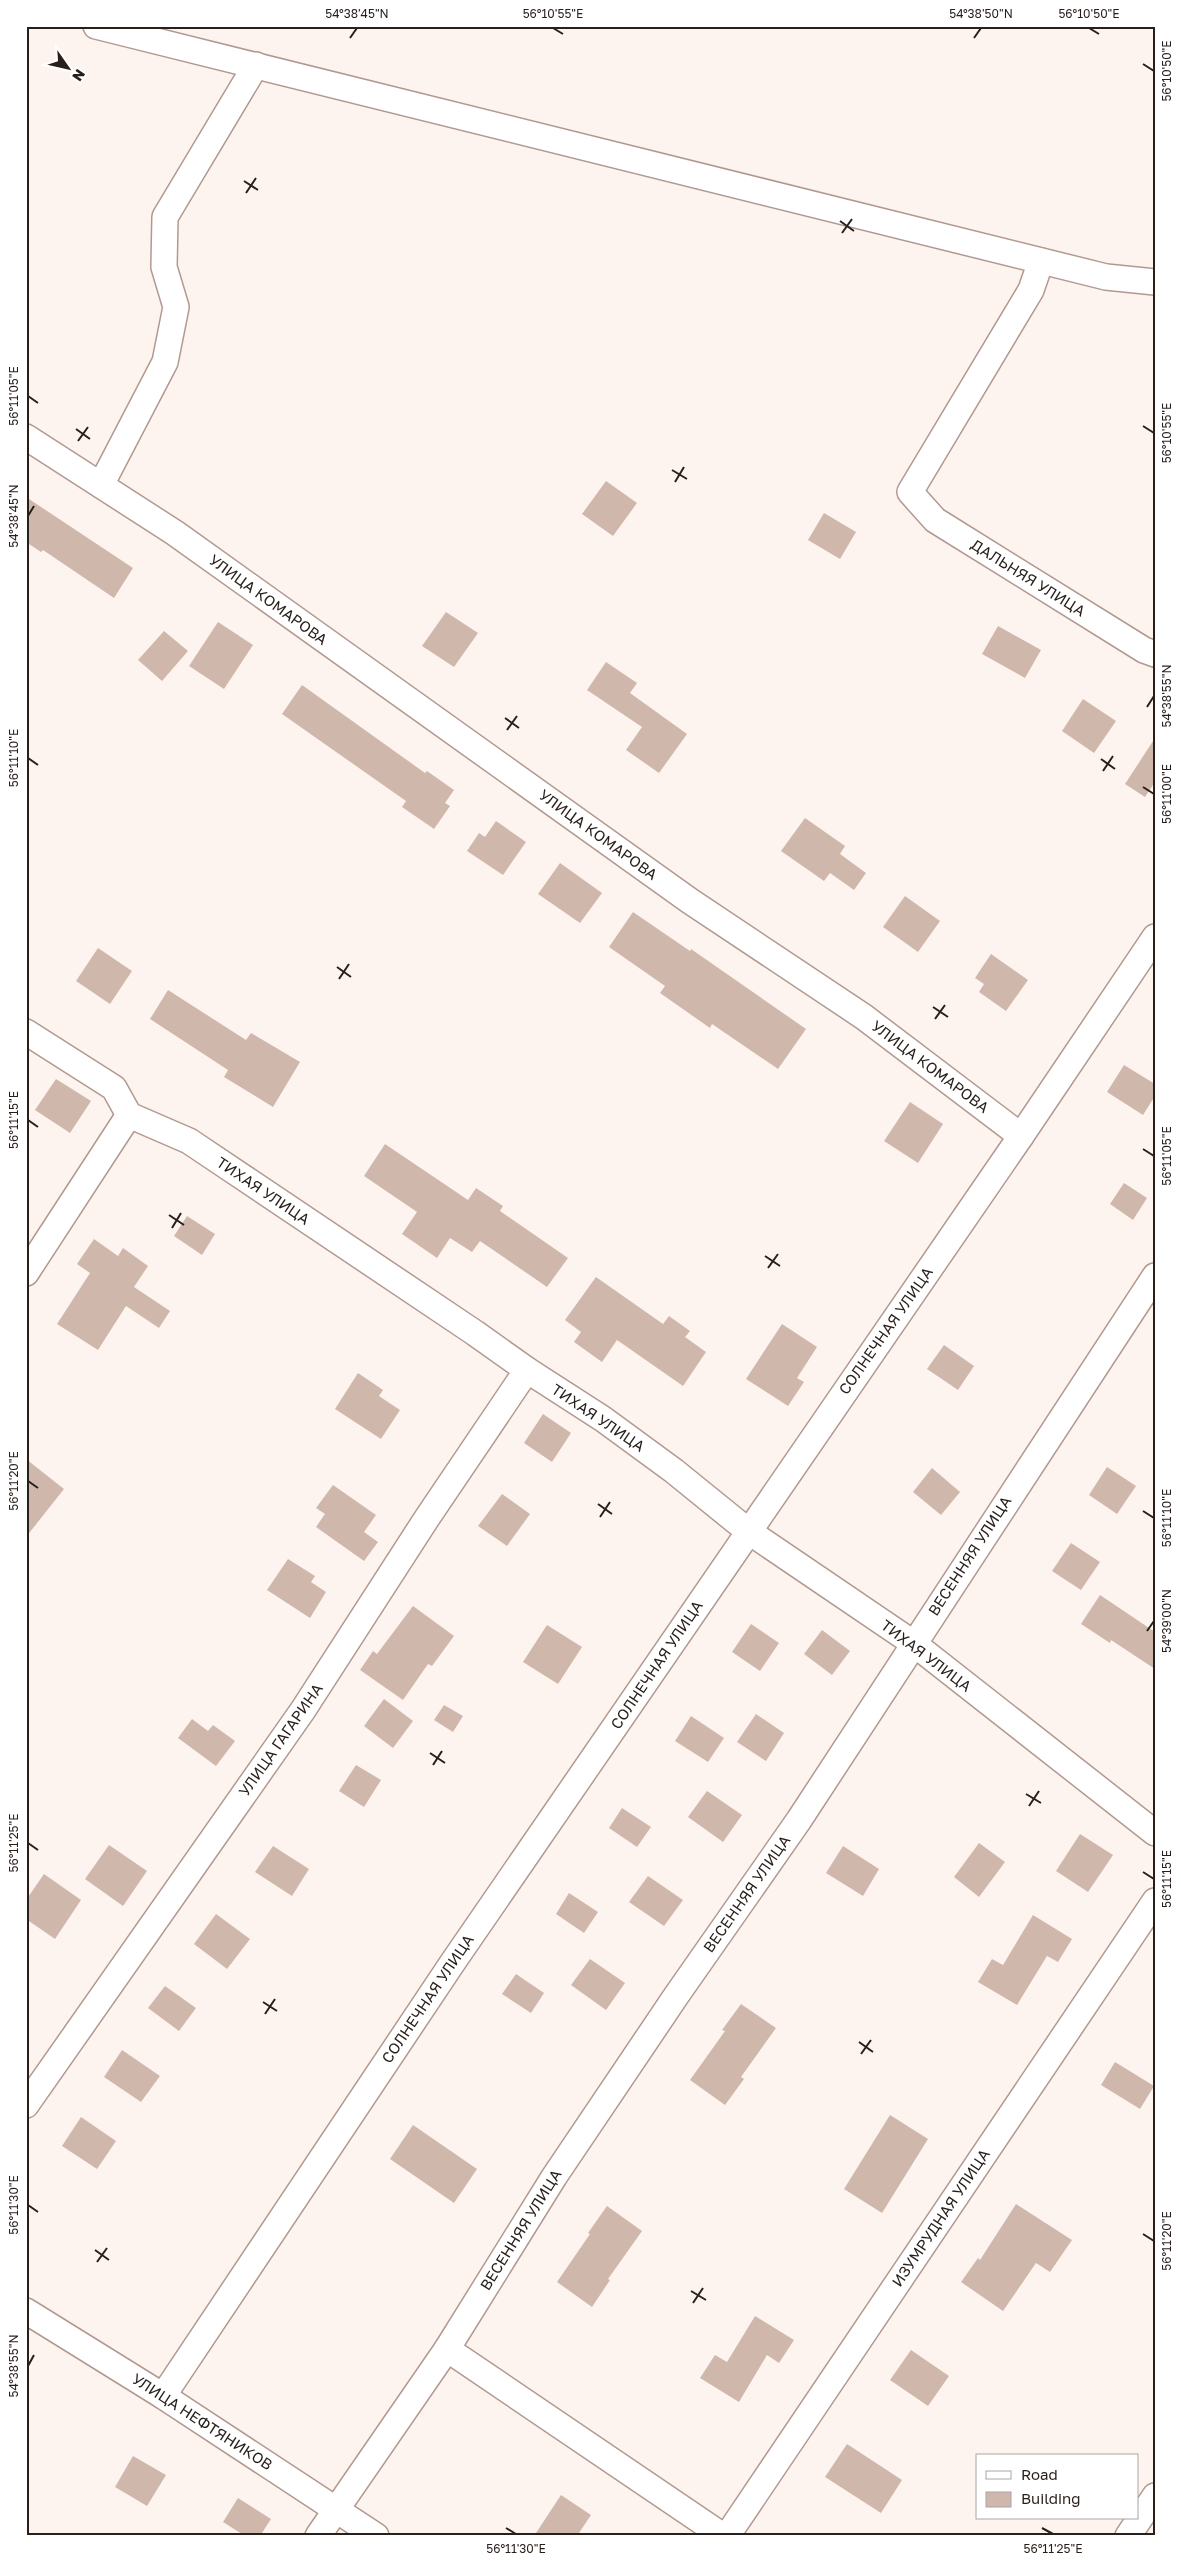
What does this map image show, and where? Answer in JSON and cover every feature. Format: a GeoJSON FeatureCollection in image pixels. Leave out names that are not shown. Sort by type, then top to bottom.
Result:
{"type":"FeatureCollection","features":[{"type":"Feature","properties":{"kind":"street"},"geometry":{"type":"LineString","coordinates":[[96,26],[1106,277],[1155,282]]}},
{"type":"Feature","properties":{"kind":"street"},"geometry":{"type":"LineString","coordinates":[[101,486],[165,362],[176,307],[164,267],[165,217],[256,65]]}},
{"type":"Feature","properties":{"kind":"street","name":"ДАЛЬНЯЯ УЛИЦА"},"geometry":{"type":"LineString","coordinates":[[1041,261],[1031,290],[910,492],[935,520],[1144,650],[1155,654]]}},
{"type":"Feature","properties":{"kind":"street","name":"УЛИЦА КОМАРОВА"},"geometry":{"type":"LineString","coordinates":[[26,437],[175,533],[690,901],[864,1017],[1021,1136]]}},
{"type":"Feature","properties":{"kind":"street","name":"СОЛНЕЧНАЯ УЛИЦА"},"geometry":{"type":"LineString","coordinates":[[163,2396],[453,1962],[1021,1136],[1155,937]]}},
{"type":"Feature","properties":{"kind":"street"},"geometry":{"type":"LineString","coordinates":[[26,1032],[114,1088],[129,1115],[26,1273]]}},
{"type":"Feature","properties":{"kind":"street","name":"ТИХАЯ УЛИЦА"},"geometry":{"type":"LineString","coordinates":[[129,1115],[189,1141],[527,1370],[603,1419],[650,1453],[748,1531],[913,1643],[1155,1833]]}},
{"type":"Feature","properties":{"kind":"street","name":"ВЕСЕННЯЯ УЛИЦА"},"geometry":{"type":"LineString","coordinates":[[318,2536],[447,2349],[554,2176],[676,1996],[799,1820],[913,1643],[1155,1276]]}},
{"type":"Feature","properties":{"kind":"street","name":"УЛИЦА ГАГАРИНА"},"geometry":{"type":"LineString","coordinates":[[26,2105],[303,1710],[427,1518],[527,1370]]}},
{"type":"Feature","properties":{"kind":"street","name":"ИЗУМРУДНАЯ УЛИЦА"},"geometry":{"type":"LineString","coordinates":[[725,2536],[1155,1901]]}},
{"type":"Feature","properties":{"kind":"street","name":"УЛИЦА НЕФТЯНИКОВ"},"geometry":{"type":"LineString","coordinates":[[26,2311],[163,2396],[376,2536]]}},
{"type":"Feature","properties":{"kind":"street"},"geometry":{"type":"LineString","coordinates":[[447,2349],[725,2536]]}},
{"type":"Feature","properties":{"kind":"street"},"geometry":{"type":"LineString","coordinates":[[1128,2536],[1155,2496]]}},
{"type":"Feature","properties":{"kind":"building"},"geometry":{"type":"Polygon","coordinates":[[[606,481],[637,503],[613,536],[582,514],[606,481]]]}},
{"type":"Feature","properties":{"kind":"building"},"geometry":{"type":"Polygon","coordinates":[[[26,497],[133,568],[114,598],[43,550],[41,552],[26,542],[26,497]]]}},
{"type":"Feature","properties":{"kind":"building"},"geometry":{"type":"Polygon","coordinates":[[[824,513],[856,532],[840,559],[808,540],[824,513]]]}},
{"type":"Feature","properties":{"kind":"building"},"geometry":{"type":"Polygon","coordinates":[[[446,612],[478,633],[454,667],[422,646],[446,612]]]}},
{"type":"Feature","properties":{"kind":"building"},"geometry":{"type":"Polygon","coordinates":[[[218,622],[253,645],[224,689],[189,666],[218,622]]]}},
{"type":"Feature","properties":{"kind":"building"},"geometry":{"type":"Polygon","coordinates":[[[998,626],[1041,650],[1025,678],[982,654],[998,626]]]}},
{"type":"Feature","properties":{"kind":"building"},"geometry":{"type":"Polygon","coordinates":[[[164,631],[188,651],[162,681],[138,660],[164,631]]]}},
{"type":"Feature","properties":{"kind":"building"},"geometry":{"type":"Polygon","coordinates":[[[606,662],[637,683],[630,693],[687,734],[659,773],[626,750],[642,727],[587,690],[606,662]]]}},
{"type":"Feature","properties":{"kind":"building"},"geometry":{"type":"Polygon","coordinates":[[[302,685],[425,773],[427,771],[454,790],[445,803],[450,806],[434,829],[402,807],[406,801],[282,714],[302,685]]]}},
{"type":"Feature","properties":{"kind":"building"},"geometry":{"type":"Polygon","coordinates":[[[1083,699],[1116,721],[1094,753],[1062,731],[1083,699]]]}},
{"type":"Feature","properties":{"kind":"building"},"geometry":{"type":"Polygon","coordinates":[[[1155,738],[1155,782],[1145,797],[1125,784],[1155,738]]]}},
{"type":"Feature","properties":{"kind":"building"},"geometry":{"type":"Polygon","coordinates":[[[805,818],[845,846],[840,854],[866,873],[854,890],[830,873],[824,881],[781,851],[805,818]]]}},
{"type":"Feature","properties":{"kind":"building"},"geometry":{"type":"Polygon","coordinates":[[[496,821],[526,842],[503,875],[467,851],[479,833],[485,837],[496,821]]]}},
{"type":"Feature","properties":{"kind":"building"},"geometry":{"type":"Polygon","coordinates":[[[560,863],[602,893],[580,923],[538,894],[560,863]]]}},
{"type":"Feature","properties":{"kind":"building"},"geometry":{"type":"Polygon","coordinates":[[[905,896],[940,921],[918,952],[883,927],[905,896]]]}},
{"type":"Feature","properties":{"kind":"building"},"geometry":{"type":"Polygon","coordinates":[[[633,912],[690,951],[691,949],[806,1029],[778,1069],[712,1024],[710,1028],[660,993],[665,986],[609,947],[633,912]]]}},
{"type":"Feature","properties":{"kind":"building"},"geometry":{"type":"Polygon","coordinates":[[[98,948],[132,971],[110,1004],[76,981],[98,948]]]}},
{"type":"Feature","properties":{"kind":"building"},"geometry":{"type":"Polygon","coordinates":[[[991,954],[1028,980],[1006,1011],[979,992],[984,984],[975,978],[991,954]]]}},
{"type":"Feature","properties":{"kind":"building"},"geometry":{"type":"Polygon","coordinates":[[[168,990],[246,1040],[251,1033],[300,1062],[273,1107],[224,1077],[228,1070],[150,1019],[168,990]]]}},
{"type":"Feature","properties":{"kind":"building"},"geometry":{"type":"Polygon","coordinates":[[[1124,1065],[1155,1084],[1155,1096],[1143,1115],[1107,1092],[1124,1065]]]}},
{"type":"Feature","properties":{"kind":"building"},"geometry":{"type":"Polygon","coordinates":[[[56,1079],[91,1101],[70,1133],[35,1110],[56,1079]]]}},
{"type":"Feature","properties":{"kind":"building"},"geometry":{"type":"Polygon","coordinates":[[[910,1102],[943,1124],[918,1163],[884,1141],[910,1102]]]}},
{"type":"Feature","properties":{"kind":"building"},"geometry":{"type":"Polygon","coordinates":[[[385,1144],[468,1200],[476,1188],[503,1206],[500,1211],[568,1258],[547,1287],[480,1241],[472,1252],[450,1238],[437,1258],[402,1234],[417,1212],[364,1176],[385,1144]]]}},
{"type":"Feature","properties":{"kind":"building"},"geometry":{"type":"Polygon","coordinates":[[[1124,1183],[1147,1198],[1133,1220],[1110,1204],[1124,1183]]]}},
{"type":"Feature","properties":{"kind":"building"},"geometry":{"type":"Polygon","coordinates":[[[187,1216],[215,1234],[202,1255],[174,1236],[187,1216]]]}},
{"type":"Feature","properties":{"kind":"building"},"geometry":{"type":"Polygon","coordinates":[[[94,1239],[118,1256],[123,1248],[148,1266],[134,1287],[170,1311],[159,1328],[126,1306],[98,1350],[57,1324],[90,1273],[77,1264],[94,1239]]]}},
{"type":"Feature","properties":{"kind":"building"},"geometry":{"type":"Polygon","coordinates":[[[596,1277],[663,1324],[669,1316],[690,1331],[685,1337],[706,1352],[683,1386],[617,1340],[602,1362],[574,1342],[581,1332],[565,1320],[596,1277]]]}},
{"type":"Feature","properties":{"kind":"building"},"geometry":{"type":"Polygon","coordinates":[[[782,1324],[817,1347],[797,1378],[804,1382],[788,1406],[746,1379],[782,1324]]]}},
{"type":"Feature","properties":{"kind":"building"},"geometry":{"type":"Polygon","coordinates":[[[944,1345],[974,1366],[958,1390],[927,1369],[944,1345]]]}},
{"type":"Feature","properties":{"kind":"building"},"geometry":{"type":"Polygon","coordinates":[[[358,1373],[383,1390],[379,1396],[400,1410],[381,1439],[335,1409],[358,1373]]]}},
{"type":"Feature","properties":{"kind":"building"},"geometry":{"type":"Polygon","coordinates":[[[543,1414],[571,1433],[552,1462],[524,1443],[543,1414]]]}},
{"type":"Feature","properties":{"kind":"building"},"geometry":{"type":"Polygon","coordinates":[[[26,1459],[64,1489],[26,1537],[26,1459]]]}},
{"type":"Feature","properties":{"kind":"building"},"geometry":{"type":"Polygon","coordinates":[[[1107,1467],[1136,1486],[1117,1514],[1089,1495],[1107,1467]]]}},
{"type":"Feature","properties":{"kind":"building"},"geometry":{"type":"Polygon","coordinates":[[[932,1468],[960,1492],[941,1515],[913,1492],[932,1468]]]}},
{"type":"Feature","properties":{"kind":"building"},"geometry":{"type":"Polygon","coordinates":[[[333,1485],[376,1515],[364,1532],[378,1542],[364,1561],[316,1527],[325,1514],[316,1508],[333,1485]]]}},
{"type":"Feature","properties":{"kind":"building"},"geometry":{"type":"Polygon","coordinates":[[[502,1494],[530,1514],[507,1546],[478,1526],[502,1494]]]}},
{"type":"Feature","properties":{"kind":"building"},"geometry":{"type":"Polygon","coordinates":[[[1071,1543],[1100,1562],[1081,1590],[1052,1571],[1071,1543]]]}},
{"type":"Feature","properties":{"kind":"building"},"geometry":{"type":"Polygon","coordinates":[[[288,1559],[315,1576],[311,1582],[326,1592],[310,1618],[267,1590],[288,1559]]]}},
{"type":"Feature","properties":{"kind":"building"},"geometry":{"type":"Polygon","coordinates":[[[1100,1595],[1155,1632],[1155,1669],[1111,1640],[1110,1643],[1081,1624],[1100,1595]]]}},
{"type":"Feature","properties":{"kind":"building"},"geometry":{"type":"Polygon","coordinates":[[[413,1606],[454,1636],[432,1666],[428,1664],[403,1700],[360,1670],[373,1651],[377,1654],[413,1606]]]}},
{"type":"Feature","properties":{"kind":"building"},"geometry":{"type":"Polygon","coordinates":[[[751,1624],[779,1643],[760,1671],[732,1652],[751,1624]]]}},
{"type":"Feature","properties":{"kind":"building"},"geometry":{"type":"Polygon","coordinates":[[[547,1625],[582,1647],[558,1684],[523,1662],[547,1625]]]}},
{"type":"Feature","properties":{"kind":"building"},"geometry":{"type":"Polygon","coordinates":[[[822,1630],[850,1651],[832,1675],[804,1654],[822,1630]]]}},
{"type":"Feature","properties":{"kind":"building"},"geometry":{"type":"Polygon","coordinates":[[[384,1699],[413,1721],[393,1748],[364,1726],[384,1699]]]}},
{"type":"Feature","properties":{"kind":"building"},"geometry":{"type":"Polygon","coordinates":[[[444,1705],[463,1716],[453,1732],[434,1720],[444,1705]]]}},
{"type":"Feature","properties":{"kind":"building"},"geometry":{"type":"Polygon","coordinates":[[[756,1714],[784,1733],[766,1761],[737,1742],[756,1714]]]}},
{"type":"Feature","properties":{"kind":"building"},"geometry":{"type":"Polygon","coordinates":[[[691,1716],[724,1738],[708,1762],[675,1741],[691,1716]]]}},
{"type":"Feature","properties":{"kind":"building"},"geometry":{"type":"Polygon","coordinates":[[[192,1719],[208,1731],[213,1725],[235,1741],[216,1766],[178,1738],[192,1719]]]}},
{"type":"Feature","properties":{"kind":"building"},"geometry":{"type":"Polygon","coordinates":[[[356,1765],[381,1780],[364,1807],[339,1791],[356,1765]]]}},
{"type":"Feature","properties":{"kind":"building"},"geometry":{"type":"Polygon","coordinates":[[[707,1791],[742,1815],[723,1842],[688,1817],[707,1791]]]}},
{"type":"Feature","properties":{"kind":"building"},"geometry":{"type":"Polygon","coordinates":[[[622,1808],[651,1827],[637,1847],[609,1828],[622,1808]]]}},
{"type":"Feature","properties":{"kind":"building"},"geometry":{"type":"Polygon","coordinates":[[[1080,1834],[1113,1855],[1088,1892],[1056,1871],[1080,1834]]]}},
{"type":"Feature","properties":{"kind":"building"},"geometry":{"type":"Polygon","coordinates":[[[979,1843],[1005,1862],[979,1897],[954,1877],[979,1843]]]}},
{"type":"Feature","properties":{"kind":"building"},"geometry":{"type":"Polygon","coordinates":[[[109,1845],[147,1871],[123,1906],[85,1879],[109,1845]]]}},
{"type":"Feature","properties":{"kind":"building"},"geometry":{"type":"Polygon","coordinates":[[[273,1846],[309,1869],[292,1896],[255,1872],[273,1846]]]}},
{"type":"Feature","properties":{"kind":"building"},"geometry":{"type":"Polygon","coordinates":[[[843,1846],[879,1869],[863,1896],[826,1873],[843,1846]]]}},
{"type":"Feature","properties":{"kind":"building"},"geometry":{"type":"Polygon","coordinates":[[[44,1874],[81,1900],[55,1939],[26,1919],[26,1900],[44,1874]]]}},
{"type":"Feature","properties":{"kind":"building"},"geometry":{"type":"Polygon","coordinates":[[[648,1876],[683,1900],[664,1926],[629,1902],[648,1876]]]}},
{"type":"Feature","properties":{"kind":"building"},"geometry":{"type":"Polygon","coordinates":[[[569,1893],[598,1912],[584,1933],[556,1914],[569,1893]]]}},
{"type":"Feature","properties":{"kind":"building"},"geometry":{"type":"Polygon","coordinates":[[[216,1914],[250,1939],[227,1969],[194,1944],[216,1914]]]}},
{"type":"Feature","properties":{"kind":"building"},"geometry":{"type":"Polygon","coordinates":[[[1033,1915],[1072,1939],[1058,1962],[1047,1956],[1017,2005],[978,1982],[992,1959],[1003,1965],[1033,1915]]]}},
{"type":"Feature","properties":{"kind":"building"},"geometry":{"type":"Polygon","coordinates":[[[590,1959],[625,1983],[606,2010],[571,1985],[590,1959]]]}},
{"type":"Feature","properties":{"kind":"building"},"geometry":{"type":"Polygon","coordinates":[[[516,1974],[544,1993],[531,2013],[502,1994],[516,1974]]]}},
{"type":"Feature","properties":{"kind":"building"},"geometry":{"type":"Polygon","coordinates":[[[165,1986],[196,2008],[179,2031],[148,2008],[165,1986]]]}},
{"type":"Feature","properties":{"kind":"building"},"geometry":{"type":"Polygon","coordinates":[[[741,2004],[776,2028],[741,2077],[744,2079],[725,2105],[690,2080],[725,2031],[722,2030],[741,2004]]]}},
{"type":"Feature","properties":{"kind":"building"},"geometry":{"type":"Polygon","coordinates":[[[122,2050],[160,2076],[141,2102],[104,2077],[122,2050]]]}},
{"type":"Feature","properties":{"kind":"building"},"geometry":{"type":"Polygon","coordinates":[[[1115,2062],[1154,2086],[1140,2109],[1101,2085],[1115,2062]]]}},
{"type":"Feature","properties":{"kind":"building"},"geometry":{"type":"Polygon","coordinates":[[[890,2115],[928,2139],[882,2213],[844,2189],[890,2115]]]}},
{"type":"Feature","properties":{"kind":"building"},"geometry":{"type":"Polygon","coordinates":[[[81,2117],[116,2141],[97,2169],[62,2146],[81,2117]]]}},
{"type":"Feature","properties":{"kind":"building"},"geometry":{"type":"Polygon","coordinates":[[[413,2125],[477,2169],[454,2203],[390,2159],[413,2125]]]}},
{"type":"Feature","properties":{"kind":"building"},"geometry":{"type":"Polygon","coordinates":[[[1016,2204],[1072,2240],[1050,2272],[1036,2263],[1003,2311],[961,2282],[978,2258],[980,2260],[1016,2204]]]}},
{"type":"Feature","properties":{"kind":"building"},"geometry":{"type":"Polygon","coordinates":[[[607,2206],[642,2231],[608,2279],[610,2280],[592,2307],[557,2282],[607,2206]]]}},
{"type":"Feature","properties":{"kind":"building"},"geometry":{"type":"Polygon","coordinates":[[[755,2316],[794,2340],[779,2363],[767,2355],[739,2402],[700,2378],[715,2355],[727,2362],[755,2316]]]}},
{"type":"Feature","properties":{"kind":"building"},"geometry":{"type":"Polygon","coordinates":[[[911,2350],[949,2376],[928,2406],[890,2380],[911,2350]]]}},
{"type":"Feature","properties":{"kind":"building"},"geometry":{"type":"Polygon","coordinates":[[[847,2444],[902,2480],[881,2513],[825,2477],[847,2444]]]}},
{"type":"Feature","properties":{"kind":"building"},"geometry":{"type":"Polygon","coordinates":[[[133,2456],[166,2475],[147,2506],[115,2487],[133,2456]]]}},
{"type":"Feature","properties":{"kind":"building"},"geometry":{"type":"Polygon","coordinates":[[[561,2495],[591,2515],[577,2536],[534,2536],[561,2495]]]}},
{"type":"Feature","properties":{"kind":"building"},"geometry":{"type":"Polygon","coordinates":[[[238,2498],[271,2519],[260,2536],[245,2536],[223,2522],[238,2498]]]}}]}
